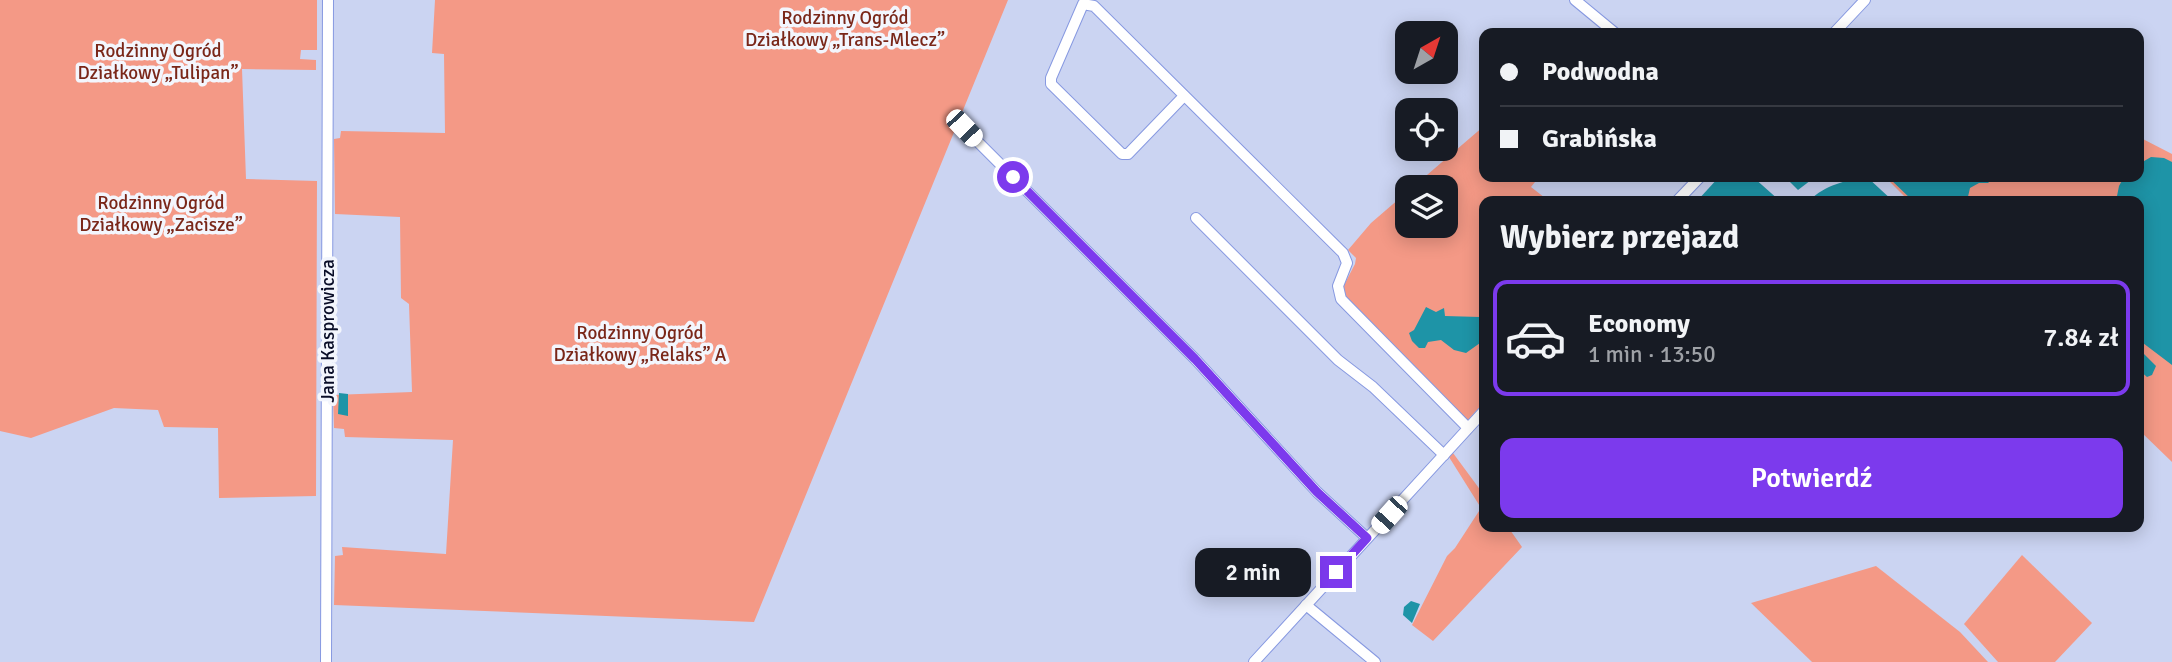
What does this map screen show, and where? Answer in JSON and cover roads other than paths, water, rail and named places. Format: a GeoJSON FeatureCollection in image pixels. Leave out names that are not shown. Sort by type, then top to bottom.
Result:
{"type":"FeatureCollection","features":[{"type":"Feature","properties":{"kind":"street","name":"Jana Kasprowicza"},"geometry":{"type":"LineString","coordinates":[[326,662],[328,0]]}},
{"type":"Feature","properties":{"kind":"street"},"geometry":{"type":"LineString","coordinates":[[1575,0],[1609,28]]}},
{"type":"Feature","properties":{"kind":"street"},"geometry":{"type":"LineString","coordinates":[[1839,28],[1864,0]]}},
{"type":"Feature","properties":{"kind":"street"},"geometry":{"type":"LineString","coordinates":[[1184,96],[1128,154],[1122,154],[1050,81],[1083,4],[1094,6],[1343,253],[1347,263],[1338,286],[1341,299],[1468,428]]}},
{"type":"Feature","properties":{"kind":"street"},"geometry":{"type":"LineString","coordinates":[[964,128],[1195,359],[1317,492],[1367,538]]}},
{"type":"Feature","properties":{"kind":"street"},"geometry":{"type":"LineString","coordinates":[[1682,196],[1695,182]]}},
{"type":"Feature","properties":{"kind":"street"},"geometry":{"type":"LineString","coordinates":[[1196,218],[1338,360],[1373,387],[1444,455]]}},
{"type":"Feature","properties":{"kind":"street"},"geometry":{"type":"LineString","coordinates":[[1254,662],[1479,416]]}},
{"type":"Feature","properties":{"kind":"street"},"geometry":{"type":"LineString","coordinates":[[1306,605],[1374,662]]}},
{"type":"Feature","properties":{"kind":"water"},"geometry":{"type":"Polygon","coordinates":[[[2151,157],[2172,162],[2172,365],[2144,344],[2144,196],[2117,196],[2121,182],[2144,182],[2144,161],[2151,157]]]}},
{"type":"Feature","properties":{"kind":"water"},"geometry":{"type":"Polygon","coordinates":[[[1714,182],[1759,182],[1774,196],[1702,196],[1714,182]]]}},
{"type":"Feature","properties":{"kind":"water"},"geometry":{"type":"Polygon","coordinates":[[[1790,182],[1808,182],[1798,190],[1790,182]]]}},
{"type":"Feature","properties":{"kind":"water"},"geometry":{"type":"Polygon","coordinates":[[[1843,182],[1872,182],[1888,196],[1814,196],[1843,182]]]}},
{"type":"Feature","properties":{"kind":"water"},"geometry":{"type":"Polygon","coordinates":[[[1893,182],[1989,182],[1970,188],[1968,196],[1908,196],[1893,182]]]}},
{"type":"Feature","properties":{"kind":"water"},"geometry":{"type":"Polygon","coordinates":[[[1426,307],[1436,312],[1444,308],[1445,316],[1479,317],[1479,344],[1466,353],[1454,350],[1441,340],[1428,342],[1425,348],[1419,348],[1409,333],[1414,330],[1426,307]]]}},
{"type":"Feature","properties":{"kind":"water"},"geometry":{"type":"Polygon","coordinates":[[[2144,354],[2156,366],[2152,375],[2147,377],[2144,374],[2144,354]]]}},
{"type":"Feature","properties":{"kind":"water"},"geometry":{"type":"Polygon","coordinates":[[[339,393],[348,394],[348,416],[338,414],[339,393]]]}},
{"type":"Feature","properties":{"kind":"water"},"geometry":{"type":"Polygon","coordinates":[[[1411,601],[1420,604],[1412,623],[1403,615],[1404,607],[1411,601]]]}},
{"type":"Feature","properties":{"kind":"park label","name":"Rodzinny Ogród Działkowy „Trans-Mlecz”"},"geometry":{"type":"Point","coordinates":[845,29]}},
{"type":"Feature","properties":{"kind":"park label","name":"Rodzinny Ogród Działkowy „Tulipan”"},"geometry":{"type":"Point","coordinates":[158,62]}},
{"type":"Feature","properties":{"kind":"park label","name":"Rodzinny Ogród Działkowy „Zacisze”"},"geometry":{"type":"Point","coordinates":[161,214]}},
{"type":"Feature","properties":{"kind":"park label","name":"Rodzinny Ogród Działkowy „Relaks” A"},"geometry":{"type":"Point","coordinates":[640,344]}}]}
